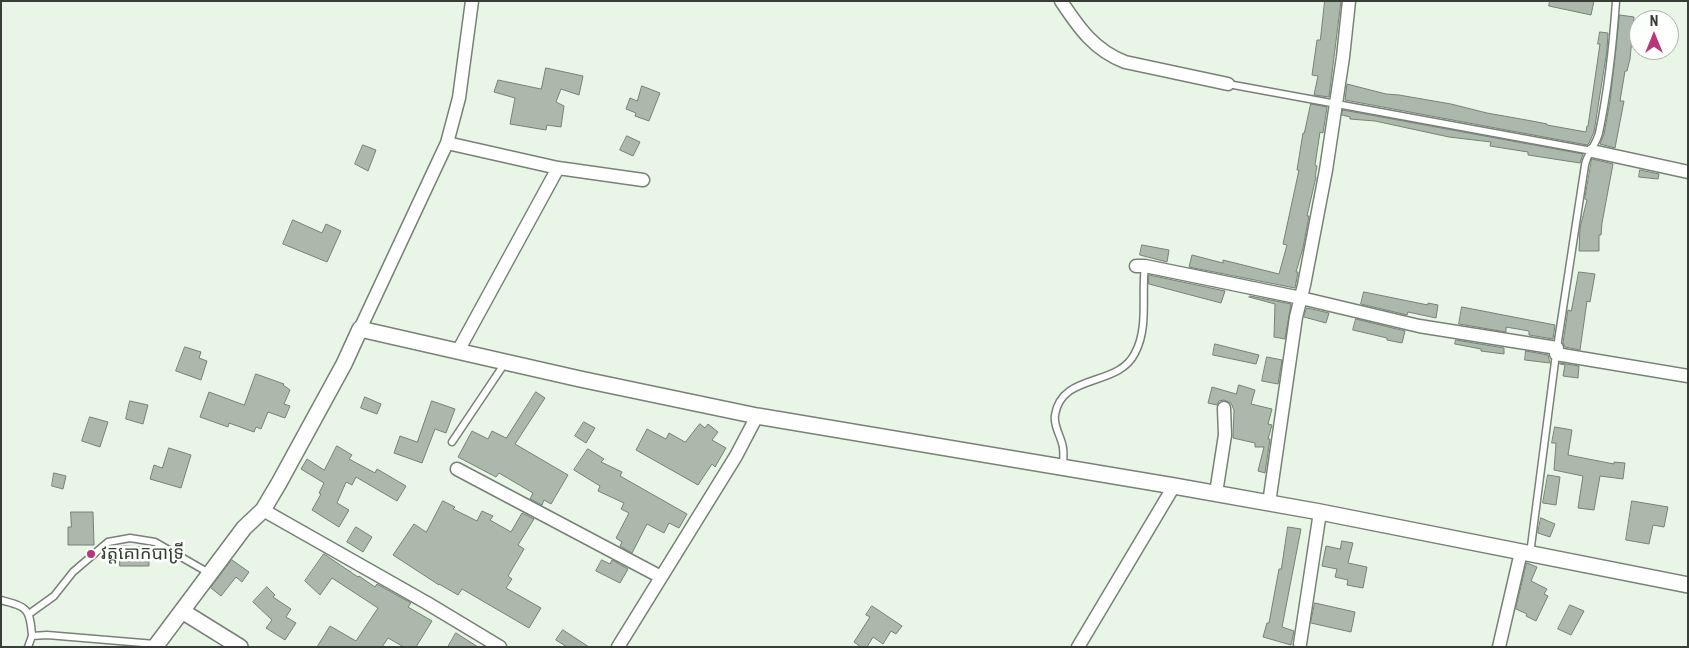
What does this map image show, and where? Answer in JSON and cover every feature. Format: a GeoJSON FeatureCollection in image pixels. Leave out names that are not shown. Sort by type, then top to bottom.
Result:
{"type":"FeatureCollection","features":[{"type":"Feature","properties":{"kind":"street"},"geometry":{"type":"LineString","coordinates":[[156,646],[244,528],[263,510],[344,364],[447,143],[459,98],[472,1]]}},
{"type":"Feature","properties":{"kind":"street"},"geometry":{"type":"LineString","coordinates":[[1061,1],[1074,21],[1095,45],[1109,56],[1125,62],[1228,84]]}},
{"type":"Feature","properties":{"kind":"street"},"geometry":{"type":"LineString","coordinates":[[1269,503],[1296,317],[1326,170],[1350,1]]}},
{"type":"Feature","properties":{"kind":"street"},"geometry":{"type":"LineString","coordinates":[[447,143],[558,168],[643,180]]}},
{"type":"Feature","properties":{"kind":"street"},"geometry":{"type":"LineString","coordinates":[[1592,151],[1688,172]]}},
{"type":"Feature","properties":{"kind":"street"},"geometry":{"type":"LineString","coordinates":[[458,351],[558,168]]}},
{"type":"Feature","properties":{"kind":"street"},"geometry":{"type":"LineString","coordinates":[[1141,266],[1301,298],[1419,326],[1688,376]]}},
{"type":"Feature","properties":{"kind":"street"},"geometry":{"type":"LineString","coordinates":[[360,329],[505,363],[757,416],[1216,493],[1688,585]]}},
{"type":"Feature","properties":{"kind":"street"},"geometry":{"type":"LineString","coordinates":[[1216,493],[1225,435],[1224,408]]}},
{"type":"Feature","properties":{"kind":"street"},"geometry":{"type":"LineString","coordinates":[[618,647],[736,456],[757,416]]}},
{"type":"Feature","properties":{"kind":"street"},"geometry":{"type":"LineString","coordinates":[[457,469],[661,577]]}},
{"type":"Feature","properties":{"kind":"street"},"geometry":{"type":"LineString","coordinates":[[1078,647],[1174,486]]}},
{"type":"Feature","properties":{"kind":"street"},"geometry":{"type":"LineString","coordinates":[[263,510],[427,603],[500,647]]}},
{"type":"Feature","properties":{"kind":"street"},"geometry":{"type":"LineString","coordinates":[[1300,644],[1320,512]]}},
{"type":"Feature","properties":{"kind":"street"},"geometry":{"type":"LineString","coordinates":[[1499,647],[1525,553]]}},
{"type":"Feature","properties":{"kind":"street"},"geometry":{"type":"LineString","coordinates":[[182,611],[240,647]]}},
{"type":"Feature","properties":{"kind":"lane"},"geometry":{"type":"LineString","coordinates":[[1525,553],[1586,162],[1596,143],[1606,96],[1613,45],[1616,1]]}},
{"type":"Feature","properties":{"kind":"lane"},"geometry":{"type":"LineString","coordinates":[[1228,84],[1592,151]]}},
{"type":"Feature","properties":{"kind":"lane"},"geometry":{"type":"LineString","coordinates":[[1063,467],[1064,450],[1054,418],[1056,409],[1068,391],[1079,384],[1116,373],[1135,354],[1140,341],[1143,321],[1141,266]]}},
{"type":"Feature","properties":{"kind":"lane"},"geometry":{"type":"LineString","coordinates":[[452,442],[505,363]]}},
{"type":"Feature","properties":{"kind":"lane"},"geometry":{"type":"LineString","coordinates":[[29,614],[54,596],[73,572],[108,542],[130,538],[155,542],[211,573]]}},
{"type":"Feature","properties":{"kind":"lane"},"geometry":{"type":"LineString","coordinates":[[1,600],[20,606],[26,609],[29,614],[32,636],[28,647]]}},
{"type":"Feature","properties":{"kind":"lane"},"geometry":{"type":"LineString","coordinates":[[32,636],[47,635],[156,646]]}},
{"type":"Feature","properties":{"kind":"building"},"geometry":{"type":"Polygon","coordinates":[[[1325,1],[1341,1],[1329,97],[1314,95],[1318,76],[1312,75],[1317,40],[1320,40],[1325,1]]]}},
{"type":"Feature","properties":{"kind":"building"},"geometry":{"type":"Polygon","coordinates":[[[1550,1],[1594,1],[1591,15],[1549,6],[1550,1]]]}},
{"type":"Feature","properties":{"kind":"building"},"geometry":{"type":"Polygon","coordinates":[[[1620,15],[1629,16],[1630,60],[1627,71],[1625,71],[1620,101],[1624,101],[1615,148],[1600,144],[1604,134],[1610,101],[1620,15]]]}},
{"type":"Feature","properties":{"kind":"building"},"geometry":{"type":"Polygon","coordinates":[[[1600,32],[1608,33],[1607,50],[1594,132],[1587,145],[1345,100],[1347,84],[1386,94],[1451,104],[1487,113],[1586,132],[1600,44],[1598,44],[1600,32]]]}},
{"type":"Feature","properties":{"kind":"building"},"geometry":{"type":"Polygon","coordinates":[[[546,68],[583,76],[579,95],[561,89],[556,102],[564,106],[561,127],[547,125],[546,130],[510,124],[515,98],[494,92],[498,80],[541,89],[546,68]]]}},
{"type":"Feature","properties":{"kind":"building"},"geometry":{"type":"Polygon","coordinates":[[[642,86],[660,93],[649,121],[635,116],[636,113],[626,109],[630,98],[637,101],[642,86]]]}},
{"type":"Feature","properties":{"kind":"building"},"geometry":{"type":"Polygon","coordinates":[[[1311,104],[1327,107],[1323,133],[1320,132],[1315,165],[1317,166],[1316,177],[1307,216],[1309,216],[1303,248],[1296,272],[1298,272],[1295,288],[1189,267],[1192,255],[1223,263],[1223,260],[1279,274],[1287,245],[1283,244],[1299,170],[1297,170],[1303,133],[1311,104]]]}},
{"type":"Feature","properties":{"kind":"building"},"geometry":{"type":"Polygon","coordinates":[[[1343,110],[1583,154],[1580,163],[1528,155],[1528,152],[1490,146],[1491,142],[1449,137],[1375,121],[1350,119],[1350,117],[1342,115],[1343,110]]]}},
{"type":"Feature","properties":{"kind":"building"},"geometry":{"type":"Polygon","coordinates":[[[627,136],[640,142],[633,156],[620,150],[627,136]]]}},
{"type":"Feature","properties":{"kind":"building"},"geometry":{"type":"Polygon","coordinates":[[[363,145],[376,150],[368,171],[355,164],[363,145]]]}},
{"type":"Feature","properties":{"kind":"building"},"geometry":{"type":"Polygon","coordinates":[[[1592,159],[1613,164],[1601,235],[1599,235],[1599,251],[1579,251],[1580,228],[1587,200],[1585,199],[1592,159]]]}},
{"type":"Feature","properties":{"kind":"building"},"geometry":{"type":"Polygon","coordinates":[[[1640,170],[1659,174],[1658,179],[1639,177],[1640,170]]]}},
{"type":"Feature","properties":{"kind":"building"},"geometry":{"type":"Polygon","coordinates":[[[293,220],[322,233],[326,224],[341,231],[327,262],[283,244],[293,220]]]}},
{"type":"Feature","properties":{"kind":"building"},"geometry":{"type":"Polygon","coordinates":[[[1142,245],[1169,250],[1167,262],[1140,255],[1142,245]]]}},
{"type":"Feature","properties":{"kind":"building"},"geometry":{"type":"Polygon","coordinates":[[[1579,272],[1595,274],[1590,302],[1587,301],[1580,350],[1565,347],[1563,343],[1568,310],[1571,311],[1579,272]]]}},
{"type":"Feature","properties":{"kind":"building"},"geometry":{"type":"Polygon","coordinates":[[[1149,275],[1225,291],[1221,303],[1149,284],[1149,275]]]}},
{"type":"Feature","properties":{"kind":"building"},"geometry":{"type":"Polygon","coordinates":[[[1364,292],[1428,305],[1428,303],[1438,305],[1436,318],[1408,312],[1407,315],[1361,304],[1364,292]]]}},
{"type":"Feature","properties":{"kind":"building"},"geometry":{"type":"Polygon","coordinates":[[[1250,296],[1291,304],[1285,339],[1274,337],[1275,304],[1250,296]]]}},
{"type":"Feature","properties":{"kind":"building"},"geometry":{"type":"Polygon","coordinates":[[[1462,307],[1555,325],[1553,339],[1529,335],[1529,331],[1506,327],[1506,332],[1459,324],[1462,307]]]}},
{"type":"Feature","properties":{"kind":"building"},"geometry":{"type":"Polygon","coordinates":[[[1307,308],[1329,313],[1326,323],[1304,317],[1307,308]]]}},
{"type":"Feature","properties":{"kind":"building"},"geometry":{"type":"Polygon","coordinates":[[[1356,319],[1405,331],[1402,343],[1353,330],[1356,319]]]}},
{"type":"Feature","properties":{"kind":"building"},"geometry":{"type":"Polygon","coordinates":[[[1456,340],[1504,348],[1504,354],[1481,351],[1481,349],[1455,344],[1456,340]]]}},
{"type":"Feature","properties":{"kind":"building"},"geometry":{"type":"Polygon","coordinates":[[[1215,344],[1259,355],[1256,364],[1213,355],[1215,344]]]}},
{"type":"Feature","properties":{"kind":"building"},"geometry":{"type":"Polygon","coordinates":[[[185,347],[201,352],[199,358],[207,361],[201,380],[176,371],[185,347]]]}},
{"type":"Feature","properties":{"kind":"building"},"geometry":{"type":"Polygon","coordinates":[[[1526,351],[1548,355],[1550,363],[1525,360],[1526,351]]]}},
{"type":"Feature","properties":{"kind":"building"},"geometry":{"type":"Polygon","coordinates":[[[1267,357],[1282,360],[1278,384],[1262,381],[1267,357]]]}},
{"type":"Feature","properties":{"kind":"building"},"geometry":{"type":"Polygon","coordinates":[[[1560,363],[1579,366],[1578,378],[1563,376],[1565,365],[1560,363]]]}},
{"type":"Feature","properties":{"kind":"building"},"geometry":{"type":"Polygon","coordinates":[[[256,374],[284,384],[290,390],[284,404],[290,406],[285,418],[268,412],[261,429],[256,427],[254,432],[229,423],[228,427],[200,417],[209,392],[244,405],[256,374]]]}},
{"type":"Feature","properties":{"kind":"building"},"geometry":{"type":"Polygon","coordinates":[[[1239,385],[1255,390],[1251,404],[1272,409],[1268,424],[1272,425],[1268,439],[1270,439],[1265,473],[1258,471],[1264,447],[1255,447],[1255,443],[1233,438],[1234,410],[1231,403],[1224,400],[1219,401],[1217,405],[1208,403],[1212,387],[1236,394],[1239,385]]]}},
{"type":"Feature","properties":{"kind":"building"},"geometry":{"type":"Polygon","coordinates":[[[536,392],[545,398],[515,444],[568,475],[551,504],[544,500],[542,505],[530,499],[533,493],[499,473],[496,477],[458,457],[472,431],[488,439],[492,431],[506,438],[536,392]]]}},
{"type":"Feature","properties":{"kind":"building"},"geometry":{"type":"Polygon","coordinates":[[[365,397],[381,404],[377,414],[361,408],[365,397]]]}},
{"type":"Feature","properties":{"kind":"building"},"geometry":{"type":"Polygon","coordinates":[[[130,401],[148,405],[143,424],[126,419],[130,401]]]}},
{"type":"Feature","properties":{"kind":"building"},"geometry":{"type":"Polygon","coordinates":[[[432,401],[455,409],[446,433],[435,429],[422,463],[394,453],[400,436],[417,442],[432,401]]]}},
{"type":"Feature","properties":{"kind":"building"},"geometry":{"type":"Polygon","coordinates":[[[90,417],[108,422],[100,447],[82,441],[90,417]]]}},
{"type":"Feature","properties":{"kind":"building"},"geometry":{"type":"Polygon","coordinates":[[[584,422],[595,428],[586,443],[575,436],[584,422]]]}},
{"type":"Feature","properties":{"kind":"building"},"geometry":{"type":"Polygon","coordinates":[[[700,424],[705,428],[708,424],[718,432],[712,440],[726,448],[715,467],[712,464],[698,485],[636,450],[647,429],[666,439],[669,433],[685,442],[700,424]]]}},
{"type":"Feature","properties":{"kind":"building"},"geometry":{"type":"Polygon","coordinates":[[[1555,427],[1572,430],[1568,455],[1614,464],[1614,462],[1625,463],[1623,479],[1600,476],[1594,510],[1578,508],[1583,476],[1554,470],[1556,443],[1552,443],[1555,427]]]}},
{"type":"Feature","properties":{"kind":"building"},"geometry":{"type":"Polygon","coordinates":[[[337,446],[352,455],[349,459],[375,473],[377,469],[406,486],[397,501],[356,477],[352,485],[346,482],[337,503],[349,510],[339,527],[312,510],[321,494],[319,493],[324,483],[301,469],[307,459],[324,470],[337,446]]]}},
{"type":"Feature","properties":{"kind":"building"},"geometry":{"type":"Polygon","coordinates":[[[169,448],[191,455],[181,488],[150,479],[154,465],[162,468],[169,448]]]}},
{"type":"Feature","properties":{"kind":"building"},"geometry":{"type":"Polygon","coordinates":[[[588,449],[604,459],[601,462],[622,472],[620,476],[687,514],[679,528],[669,523],[664,533],[647,524],[632,553],[620,546],[622,542],[616,538],[629,513],[621,509],[624,503],[598,491],[600,486],[574,470],[588,449]]]}},
{"type":"Feature","properties":{"kind":"building"},"geometry":{"type":"Polygon","coordinates":[[[54,473],[66,476],[63,489],[52,486],[54,473]]]}},
{"type":"Feature","properties":{"kind":"building"},"geometry":{"type":"Polygon","coordinates":[[[1548,475],[1560,477],[1556,505],[1543,503],[1548,475]]]}},
{"type":"Feature","properties":{"kind":"building"},"geometry":{"type":"Polygon","coordinates":[[[443,501],[455,507],[453,509],[477,521],[482,511],[493,516],[490,520],[511,532],[522,513],[534,519],[518,545],[524,549],[508,576],[512,579],[506,588],[541,608],[529,628],[462,589],[458,595],[439,585],[393,555],[414,524],[426,532],[443,501]]]}},
{"type":"Feature","properties":{"kind":"building"},"geometry":{"type":"Polygon","coordinates":[[[1632,501],[1668,507],[1664,527],[1653,525],[1649,544],[1626,540],[1632,501]]]}},
{"type":"Feature","properties":{"kind":"building"},"geometry":{"type":"Polygon","coordinates":[[[71,512],[93,512],[94,545],[68,545],[68,527],[71,527],[71,512]]]}},
{"type":"Feature","properties":{"kind":"building"},"geometry":{"type":"Polygon","coordinates":[[[1541,518],[1555,524],[1550,537],[1538,533],[1541,518]]]}},
{"type":"Feature","properties":{"kind":"building"},"geometry":{"type":"Polygon","coordinates":[[[356,527],[372,537],[363,552],[347,542],[356,527]]]}},
{"type":"Feature","properties":{"kind":"building"},"geometry":{"type":"Polygon","coordinates":[[[1288,527],[1301,529],[1282,627],[1294,631],[1291,645],[1263,637],[1267,623],[1269,623],[1288,527]]]}},
{"type":"Feature","properties":{"kind":"building"},"geometry":{"type":"Polygon","coordinates":[[[1342,541],[1353,543],[1348,563],[1367,567],[1363,588],[1347,585],[1348,580],[1335,577],[1337,569],[1322,566],[1326,546],[1340,549],[1342,541]]]}},
{"type":"Feature","properties":{"kind":"building"},"geometry":{"type":"Polygon","coordinates":[[[120,546],[149,547],[149,566],[120,566],[120,546]]]}},
{"type":"Feature","properties":{"kind":"building"},"geometry":{"type":"Polygon","coordinates":[[[324,554],[375,587],[377,584],[411,603],[408,607],[432,621],[416,647],[404,647],[388,638],[382,647],[317,647],[330,626],[356,641],[378,608],[332,578],[320,595],[305,581],[324,554]]]}},
{"type":"Feature","properties":{"kind":"building"},"geometry":{"type":"Polygon","coordinates":[[[232,560],[249,572],[242,582],[236,577],[221,596],[211,588],[232,560]]]}},
{"type":"Feature","properties":{"kind":"building"},"geometry":{"type":"Polygon","coordinates":[[[602,560],[610,564],[612,560],[628,569],[620,583],[596,571],[602,560]]]}},
{"type":"Feature","properties":{"kind":"building"},"geometry":{"type":"Polygon","coordinates":[[[1527,563],[1537,567],[1531,581],[1547,589],[1544,594],[1548,596],[1536,621],[1516,609],[1527,563]]]}},
{"type":"Feature","properties":{"kind":"building"},"geometry":{"type":"Polygon","coordinates":[[[267,587],[275,595],[273,597],[291,609],[286,617],[296,623],[285,640],[266,628],[272,620],[253,602],[267,587]]]}},
{"type":"Feature","properties":{"kind":"building"},"geometry":{"type":"Polygon","coordinates":[[[1315,603],[1355,612],[1351,632],[1311,623],[1315,603]]]}},
{"type":"Feature","properties":{"kind":"building"},"geometry":{"type":"Polygon","coordinates":[[[1570,605],[1584,611],[1571,635],[1558,629],[1570,605]]]}},
{"type":"Feature","properties":{"kind":"building"},"geometry":{"type":"Polygon","coordinates":[[[872,606],[902,626],[896,634],[891,631],[883,644],[873,637],[867,647],[861,647],[854,642],[870,617],[866,615],[872,606]]]}},
{"type":"Feature","properties":{"kind":"building"},"geometry":{"type":"Polygon","coordinates":[[[563,630],[589,647],[567,647],[556,640],[563,630]]]}},
{"type":"Feature","properties":{"kind":"building"},"geometry":{"type":"Polygon","coordinates":[[[456,633],[478,647],[448,647],[456,633]]]}},
{"type":"Feature","properties":{"kind":"place","name":"វត្តគោកបាទ្រី"},"geometry":{"type":"Point","coordinates":[91,554]}}]}
